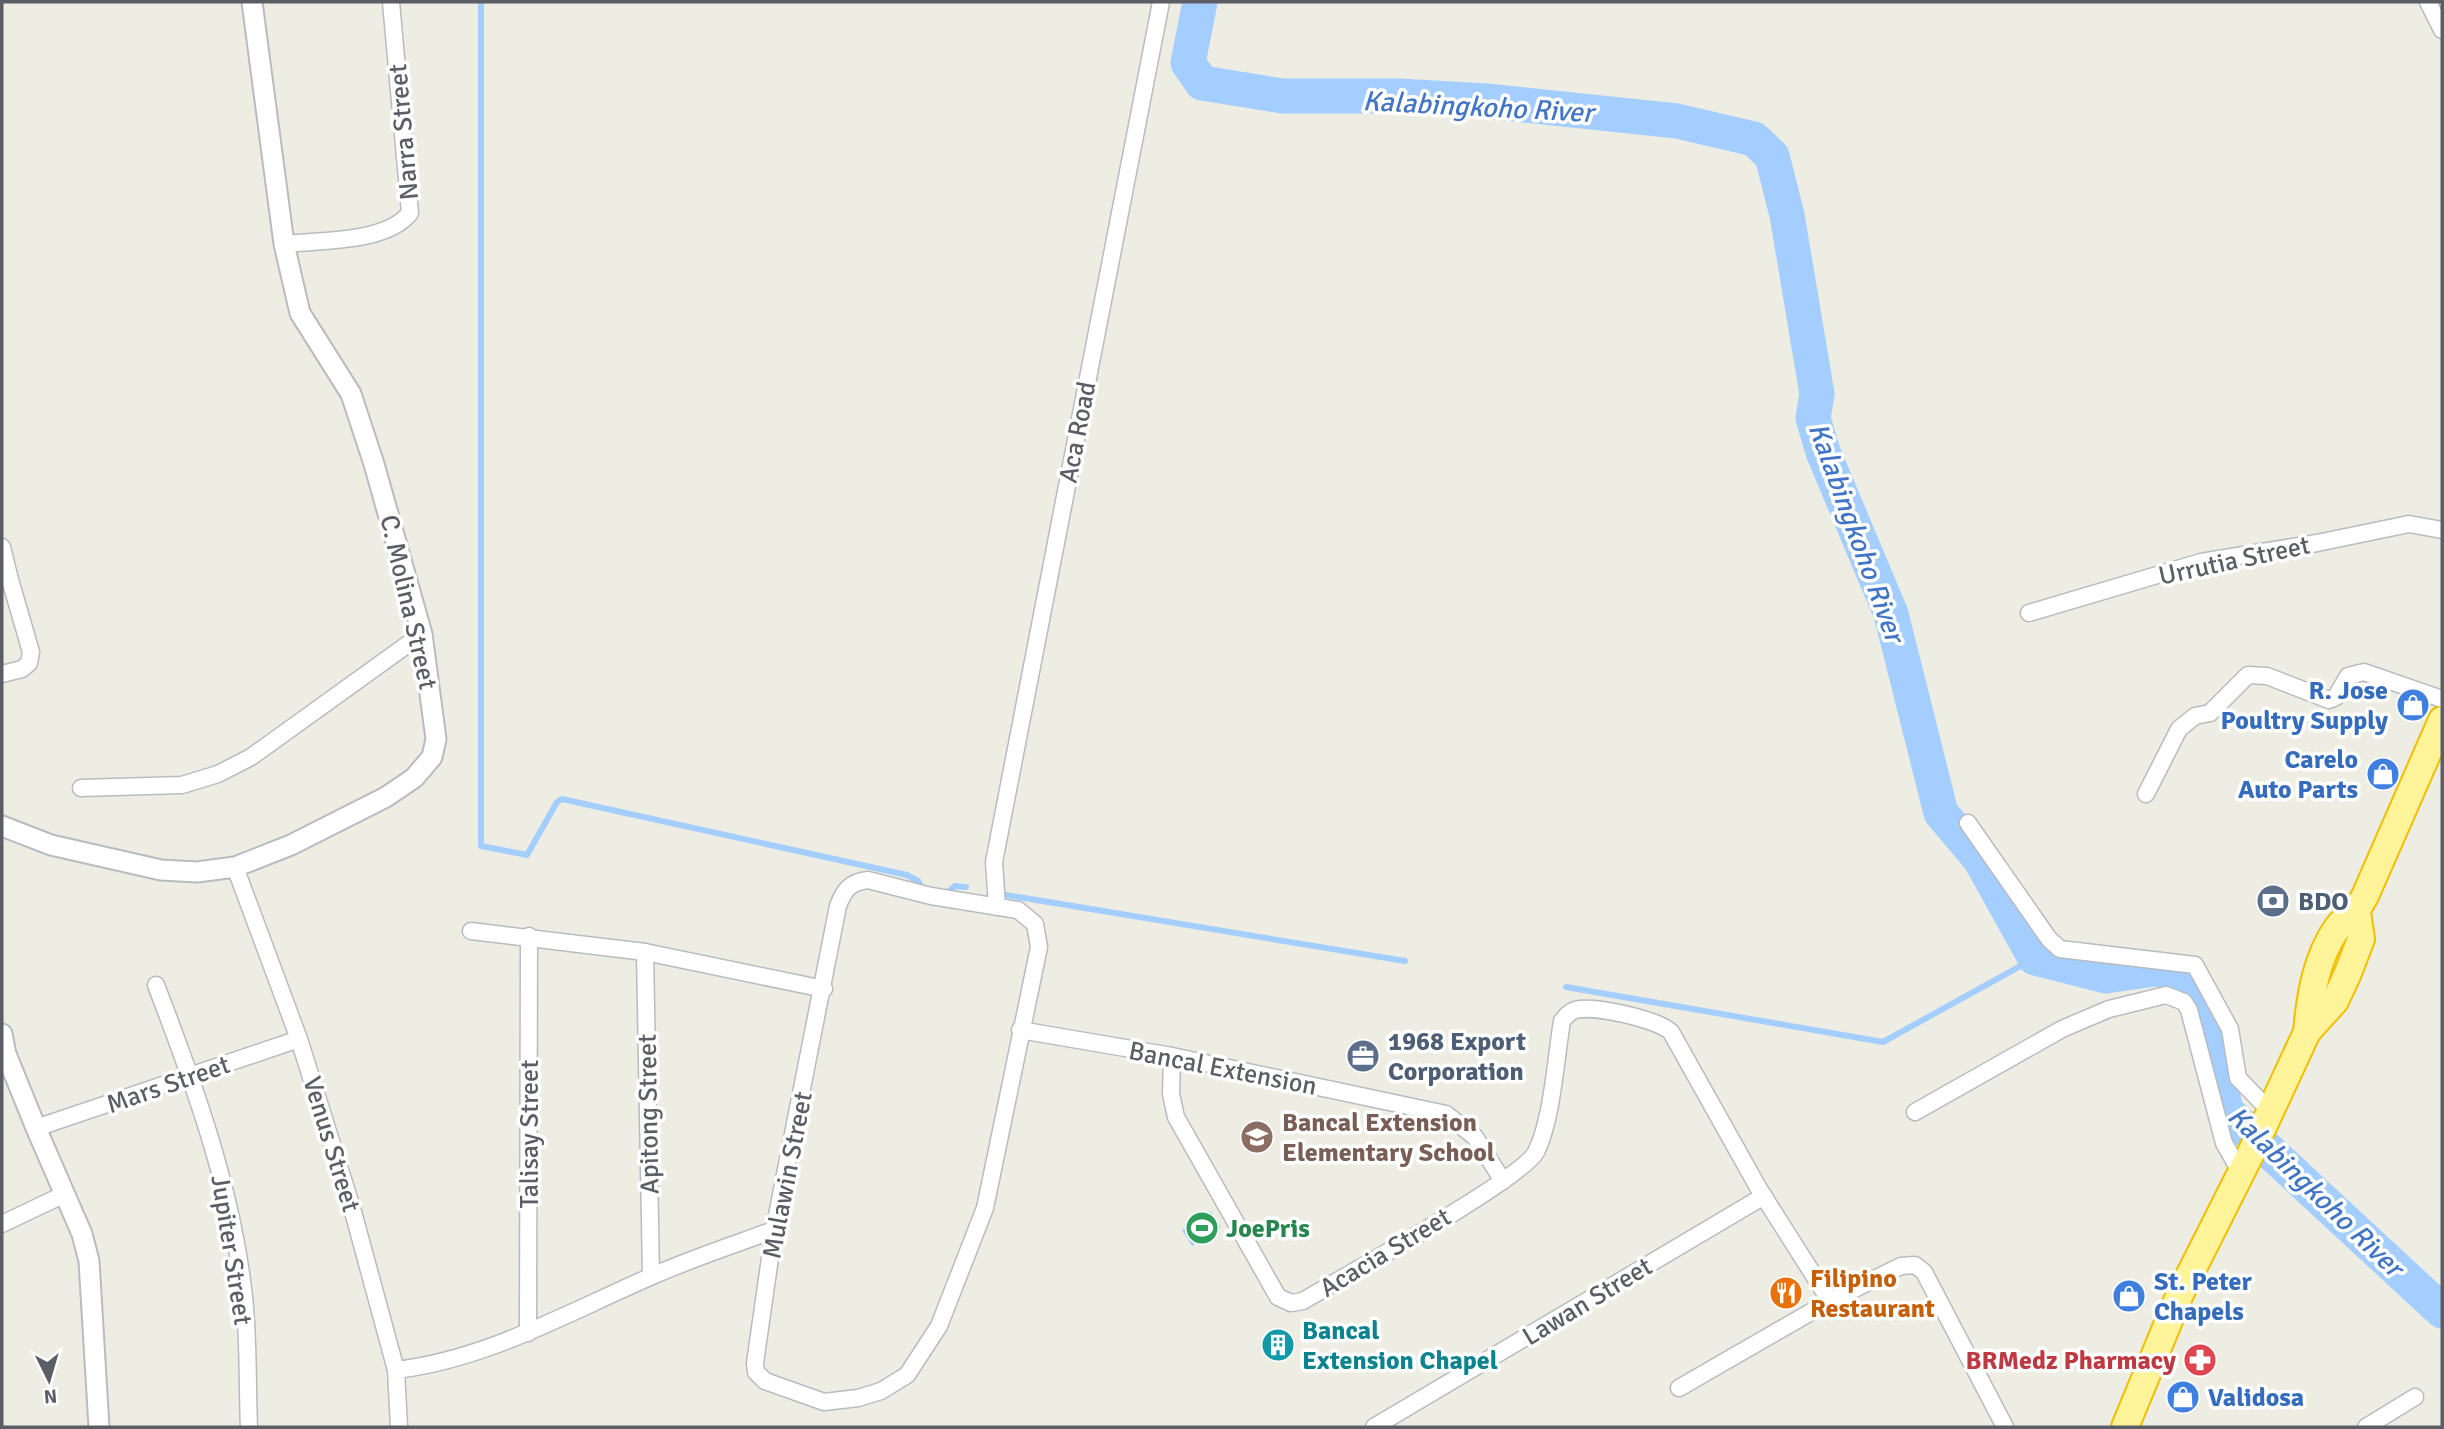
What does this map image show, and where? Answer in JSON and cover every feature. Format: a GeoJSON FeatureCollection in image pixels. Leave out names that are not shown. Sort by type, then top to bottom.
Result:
{"type":"FeatureCollection","features":[{"type":"Feature","properties":{"kind":"highway"},"geometry":{"type":"LineString","coordinates":[[2125,1427],[2180,1294],[2268,1119],[2308,1032],[2335,1001],[2361,939],[2357,912],[2442,720]]}},
{"type":"Feature","properties":{"kind":"street","name":"C. Molina Street"},"geometry":{"type":"LineString","coordinates":[[2,826],[51,845],[161,870],[197,872],[236,867],[291,845],[386,797],[414,778],[432,757],[436,739],[422,634],[378,475],[351,394],[300,313],[284,244],[252,2]]}},
{"type":"Feature","properties":{"kind":"street","name":"Narra Street"},"geometry":{"type":"LineString","coordinates":[[284,244],[382,233],[401,225],[410,213],[391,2]]}},
{"type":"Feature","properties":{"kind":"street","name":"Aca Road"},"geometry":{"type":"LineString","coordinates":[[997,907],[994,862],[1161,2]]}},
{"type":"Feature","properties":{"kind":"street"},"geometry":{"type":"LineString","coordinates":[[2428,2],[2442,30]]}},
{"type":"Feature","properties":{"kind":"street","name":"Urrutia Street"},"geometry":{"type":"LineString","coordinates":[[2029,613],[2201,562],[2317,543],[2362,531],[2409,524],[2442,530]]}},
{"type":"Feature","properties":{"kind":"street"},"geometry":{"type":"LineString","coordinates":[[2,547],[5,577],[31,652],[29,663],[22,670],[2,674]]}},
{"type":"Feature","properties":{"kind":"street"},"geometry":{"type":"LineString","coordinates":[[81,788],[183,785],[218,774],[251,757],[422,634]]}},
{"type":"Feature","properties":{"kind":"street"},"geometry":{"type":"LineString","coordinates":[[2146,794],[2179,729],[2195,716],[2210,713],[2248,675],[2267,676],[2329,700],[2336,697],[2348,676],[2364,672],[2442,699]]}},
{"type":"Feature","properties":{"kind":"street"},"geometry":{"type":"LineString","coordinates":[[1968,823],[2049,939],[2060,949],[2195,965],[2230,1029],[2238,1079],[2268,1119]]}},
{"type":"Feature","properties":{"kind":"street","name":"Venus Street"},"geometry":{"type":"LineString","coordinates":[[236,867],[299,1039],[352,1208],[396,1370],[398,1427]]}},
{"type":"Feature","properties":{"kind":"street"},"geometry":{"type":"LineString","coordinates":[[471,931],[645,952],[824,989],[838,906],[843,894],[855,881],[868,880],[931,896],[1018,910],[1035,924],[1039,947],[1020,1030]]}},
{"type":"Feature","properties":{"kind":"street","name":"Talisay Street"},"geometry":{"type":"LineString","coordinates":[[528,1333],[529,936]]}},
{"type":"Feature","properties":{"kind":"street","name":"Apitong Street"},"geometry":{"type":"LineString","coordinates":[[645,952],[652,1276]]}},
{"type":"Feature","properties":{"kind":"street","name":"Jupiter Street"},"geometry":{"type":"LineString","coordinates":[[156,985],[191,1077],[224,1183],[244,1289],[249,1427]]}},
{"type":"Feature","properties":{"kind":"street","name":"Mulawin Street"},"geometry":{"type":"LineString","coordinates":[[824,989],[774,1230],[755,1363],[756,1372],[765,1381],[824,1402],[858,1398],[881,1391],[907,1375],[939,1326],[985,1209],[1020,1030]]}},
{"type":"Feature","properties":{"kind":"street"},"geometry":{"type":"LineString","coordinates":[[1915,1112],[2062,1029],[2109,1009],[2166,995],[2184,1002],[2189,1010],[2224,1143],[2246,1164]]}},
{"type":"Feature","properties":{"kind":"street"},"geometry":{"type":"LineString","coordinates":[[1503,1181],[1535,1155],[1544,1124],[1562,1021],[1571,1011],[1587,1008],[1656,1022],[1671,1032],[1763,1196],[1830,1301]]}},
{"type":"Feature","properties":{"kind":"street","name":"Bancal Extension"},"geometry":{"type":"LineString","coordinates":[[1020,1030],[1172,1056],[1446,1115],[1475,1137],[1503,1181]]}},
{"type":"Feature","properties":{"kind":"street"},"geometry":{"type":"LineString","coordinates":[[2,1034],[6,1054],[82,1234],[89,1261],[99,1427]]}},
{"type":"Feature","properties":{"kind":"street","name":"Mars Street"},"geometry":{"type":"LineString","coordinates":[[36,1128],[299,1039]]}},
{"type":"Feature","properties":{"kind":"street","name":"Acacia Street"},"geometry":{"type":"LineString","coordinates":[[1172,1056],[1171,1094],[1176,1117],[1278,1297],[1290,1303],[1303,1301],[1503,1181]]}},
{"type":"Feature","properties":{"kind":"street"},"geometry":{"type":"LineString","coordinates":[[2,1224],[65,1194]]}},
{"type":"Feature","properties":{"kind":"street","name":"Lawan Street"},"geometry":{"type":"LineString","coordinates":[[1374,1427],[1763,1196]]}},
{"type":"Feature","properties":{"kind":"street"},"geometry":{"type":"LineString","coordinates":[[396,1370],[435,1366],[528,1333],[652,1276],[774,1230]]}},
{"type":"Feature","properties":{"kind":"street"},"geometry":{"type":"LineString","coordinates":[[1679,1388],[1830,1301],[1901,1266],[1915,1265],[1924,1272],[2005,1427]]}},
{"type":"Feature","properties":{"kind":"street"},"geometry":{"type":"LineString","coordinates":[[2366,1427],[2415,1397]]}},
{"type":"Feature","properties":{"kind":"water","name":"JoePris"},"geometry":{"type":"Polygon","coordinates":[[[1211,1211],[1221,1227],[1192,1246],[1182,1230],[1211,1211]]]}},
{"type":"Feature","properties":{"kind":"waterway"},"geometry":{"type":"LineString","coordinates":[[481,2],[481,846],[527,855],[557,802],[562,799],[907,875],[918,881],[924,891]]}},
{"type":"Feature","properties":{"kind":"waterway","name":"Kalabingkoho River"},"geometry":{"type":"LineString","coordinates":[[1200,2],[1188,63],[1202,83],[1283,96],[1399,96],[1487,101],[1677,121],[1754,139],[1772,156],[1787,215],[1817,394],[1813,418],[1823,452],[1891,614],[1941,813],[1980,859],[2035,958],[2106,976],[2155,969],[2179,972],[2190,987],[2209,1031],[2226,1111],[2442,1311]]}},
{"type":"Feature","properties":{"kind":"waterway"},"geometry":{"type":"LineString","coordinates":[[944,895],[955,886],[966,887]]}},
{"type":"Feature","properties":{"kind":"waterway"},"geometry":{"type":"LineString","coordinates":[[1006,895],[1405,961]]}},
{"type":"Feature","properties":{"kind":"waterway"},"geometry":{"type":"LineString","coordinates":[[1566,987],[1883,1042],[2035,958]]}},
{"type":"Feature","properties":{"kind":"place","name":"R. Jose Poultry Supply"},"geometry":{"type":"Point","coordinates":[2413,705]}},
{"type":"Feature","properties":{"kind":"place","name":"Carelo Auto Parts"},"geometry":{"type":"Point","coordinates":[2383,774]}},
{"type":"Feature","properties":{"kind":"place","name":"BDO"},"geometry":{"type":"Point","coordinates":[2273,901]}},
{"type":"Feature","properties":{"kind":"place","name":"1968 Export Corporation"},"geometry":{"type":"Point","coordinates":[1363,1056]}},
{"type":"Feature","properties":{"kind":"place","name":"Bancal Extension Elementary School"},"geometry":{"type":"Point","coordinates":[1257,1137]}},
{"type":"Feature","properties":{"kind":"place","name":"JoePris"},"geometry":{"type":"Point","coordinates":[1202,1228]}},
{"type":"Feature","properties":{"kind":"place","name":"Filipino Restaurant"},"geometry":{"type":"Point","coordinates":[1786,1293]}},
{"type":"Feature","properties":{"kind":"place","name":"St. Peter Chapels"},"geometry":{"type":"Point","coordinates":[2129,1296]}},
{"type":"Feature","properties":{"kind":"place","name":"Bancal Extension Chapel"},"geometry":{"type":"Point","coordinates":[1278,1345]}},
{"type":"Feature","properties":{"kind":"place","name":"BRMedz Pharmacy"},"geometry":{"type":"Point","coordinates":[2200,1360]}},
{"type":"Feature","properties":{"kind":"place","name":"Validosa"},"geometry":{"type":"Point","coordinates":[2183,1397]}}]}
